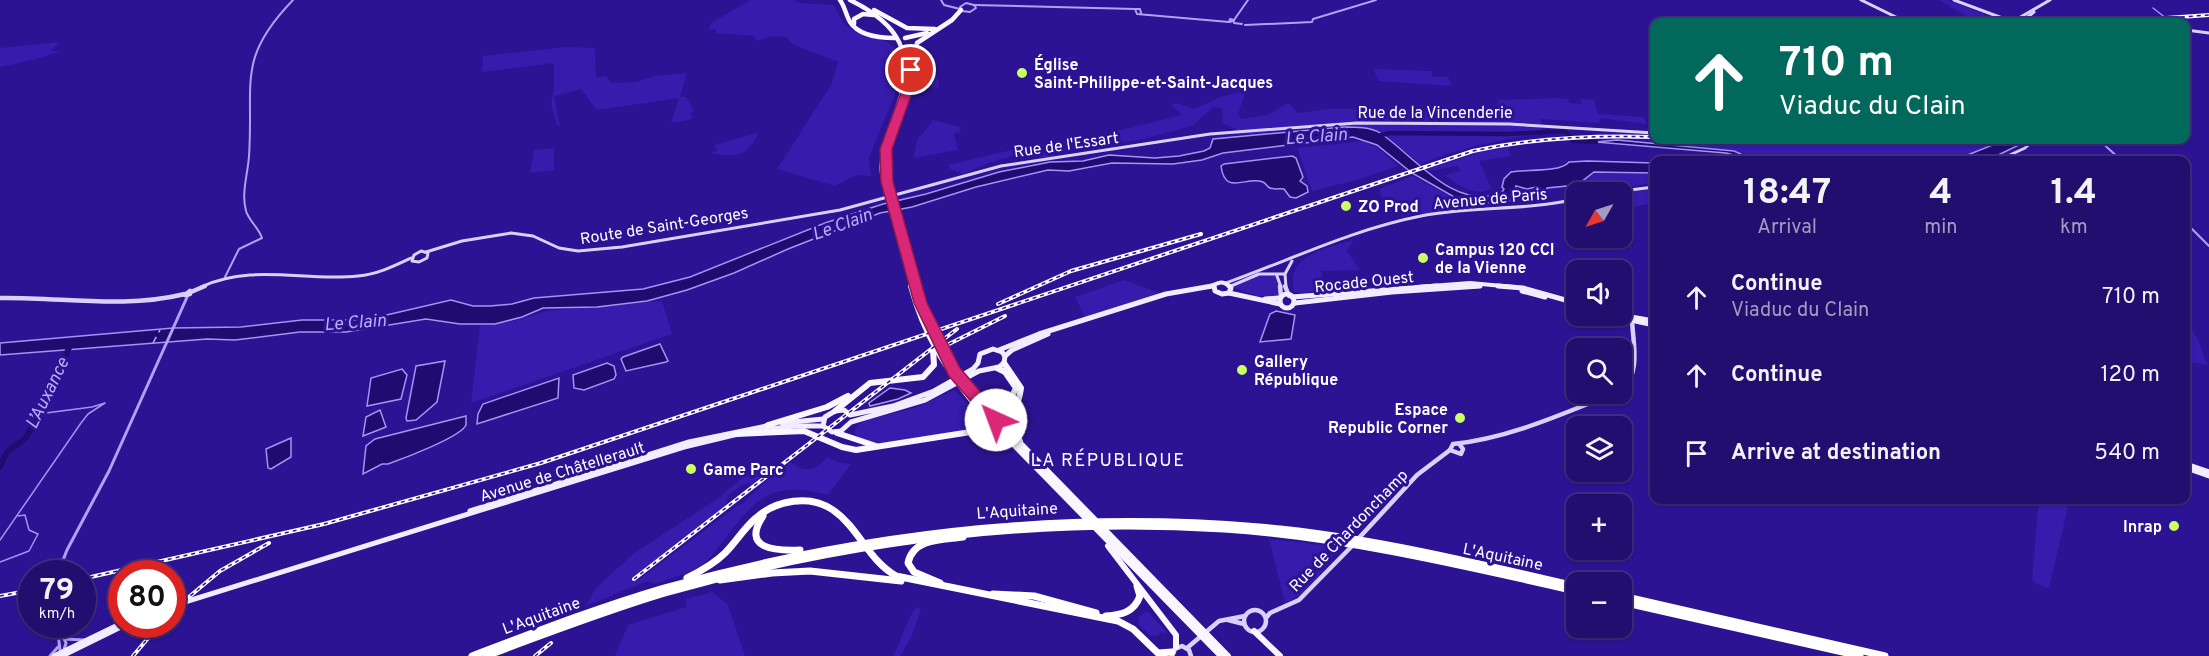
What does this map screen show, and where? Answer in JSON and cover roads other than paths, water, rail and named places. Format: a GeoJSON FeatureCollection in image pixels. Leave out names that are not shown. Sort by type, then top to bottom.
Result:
{"type":"FeatureCollection","features":[{"type":"Feature","properties":{"kind":"highway"},"geometry":{"type":"LineString","coordinates":[[840,0],[854,26],[872,35],[896,37]]}},
{"type":"Feature","properties":{"kind":"highway"},"geometry":{"type":"LineString","coordinates":[[850,0],[874,13],[896,37]]}},
{"type":"Feature","properties":{"kind":"highway"},"geometry":{"type":"LineString","coordinates":[[855,0],[903,27],[923,30],[942,27]]}},
{"type":"Feature","properties":{"kind":"highway"},"geometry":{"type":"LineString","coordinates":[[887,192],[886,149],[908,87],[917,43],[942,27],[962,9]]}},
{"type":"Feature","properties":{"kind":"highway"},"geometry":{"type":"LineString","coordinates":[[874,10],[890,22],[904,41],[910,63],[908,87]]}},
{"type":"Feature","properties":{"kind":"highway"},"geometry":{"type":"LineString","coordinates":[[854,26],[855,18],[871,14],[879,18],[896,37],[905,52],[907,71],[882,150],[881,165],[913,285],[930,333],[952,373],[964,388],[1106,543],[1176,635],[1173,652],[1160,654],[1153,650]]}},
{"type":"Feature","properties":{"kind":"highway"},"geometry":{"type":"LineString","coordinates":[[905,38],[942,27]]}},
{"type":"Feature","properties":{"kind":"highway"},"geometry":{"type":"LineString","coordinates":[[768,425],[827,407],[876,381],[912,381],[928,374],[935,361],[930,333]]}},
{"type":"Feature","properties":{"kind":"highway"},"geometry":{"type":"LineString","coordinates":[[1004,360],[1021,388],[1012,417],[1013,429],[1055,480]]}},
{"type":"Feature","properties":{"kind":"highway"},"geometry":{"type":"LineString","coordinates":[[964,388],[988,403],[998,405],[1008,402],[1015,394],[1015,386],[1005,372],[997,368]]}},
{"type":"Feature","properties":{"kind":"highway"},"geometry":{"type":"LineString","coordinates":[[964,388],[1228,656]]}},
{"type":"Feature","properties":{"kind":"highway"},"geometry":{"type":"LineString","coordinates":[[835,411],[843,406],[854,392]]}},
{"type":"Feature","properties":{"kind":"highway"},"geometry":{"type":"LineString","coordinates":[[736,434],[799,431],[812,433],[846,449],[862,450],[970,431],[989,432],[1002,438],[1061,494],[1221,656]]}},
{"type":"Feature","properties":{"kind":"highway"},"geometry":{"type":"LineString","coordinates":[[837,433],[846,433],[866,445],[886,445]]}},
{"type":"Feature","properties":{"kind":"highway"},"geometry":{"type":"LineString","coordinates":[[659,589],[696,573],[716,561],[732,547],[755,519],[769,510],[792,501],[817,502],[833,511],[891,574],[933,585]]}},
{"type":"Feature","properties":{"kind":"highway"},"geometry":{"type":"LineString","coordinates":[[769,510],[757,523],[755,536],[762,546],[773,550],[798,550],[899,536]]}},
{"type":"Feature","properties":{"kind":"highway"},"geometry":{"type":"LineString","coordinates":[[959,590],[914,572],[908,563],[912,551],[921,544],[974,535],[1110,524]]}},
{"type":"Feature","properties":{"kind":"highway","name":"L'Aquitaine"},"geometry":{"type":"LineString","coordinates":[[1110,524],[1225,529],[1329,541],[1433,560],[1566,589]]}},
{"type":"Feature","properties":{"kind":"highway","name":"L'Aquitaine"},"geometry":{"type":"LineString","coordinates":[[1110,524],[1224,524],[1329,536],[1426,553],[1566,584]]}},
{"type":"Feature","properties":{"kind":"highway","name":"L'Aquitaine"},"geometry":{"type":"LineString","coordinates":[[472,656],[561,622],[659,589],[783,557],[899,536],[984,526],[1079,525]]}},
{"type":"Feature","properties":{"kind":"highway","name":"L'Aquitaine"},"geometry":{"type":"LineString","coordinates":[[486,656],[608,610],[705,581],[805,557],[900,540],[1079,525]]}},
{"type":"Feature","properties":{"kind":"highway"},"geometry":{"type":"LineString","coordinates":[[705,581],[816,570],[933,585],[1108,617],[1129,627],[1161,656]]}},
{"type":"Feature","properties":{"kind":"highway"},"geometry":{"type":"LineString","coordinates":[[1108,617],[1125,614],[1135,607],[1140,596],[1137,586]]}},
{"type":"Feature","properties":{"kind":"highway"},"geometry":{"type":"LineString","coordinates":[[1632,598],[1885,656]]}},
{"type":"Feature","properties":{"kind":"highway"},"geometry":{"type":"LineString","coordinates":[[1632,604],[1860,656]]}},
{"type":"Feature","properties":{"kind":"highway"},"geometry":{"type":"LineString","coordinates":[[1263,629],[1266,643]]}},
{"type":"Feature","properties":{"kind":"highway"},"geometry":{"type":"LineString","coordinates":[[1254,631],[1280,656]]}},
{"type":"Feature","properties":{"kind":"main road"},"geometry":{"type":"LineString","coordinates":[[1861,0],[1898,18]]}},
{"type":"Feature","properties":{"kind":"main road"},"geometry":{"type":"LineString","coordinates":[[1952,0],[2001,18]]}},
{"type":"Feature","properties":{"kind":"main road"},"geometry":{"type":"LineString","coordinates":[[1952,0],[1998,18]]}},
{"type":"Feature","properties":{"kind":"main road"},"geometry":{"type":"LineString","coordinates":[[2022,18],[2050,0]]}},
{"type":"Feature","properties":{"kind":"main road"},"geometry":{"type":"LineString","coordinates":[[2026,18],[2045,4],[2056,0]]}},
{"type":"Feature","properties":{"kind":"main road"},"geometry":{"type":"LineString","coordinates":[[2190,31],[2209,33]]}},
{"type":"Feature","properties":{"kind":"main road","name":"Rue de la Vincenderie"},"geometry":{"type":"LineString","coordinates":[[1158,142],[1215,133],[1357,123],[1509,124],[1650,133]]}},
{"type":"Feature","properties":{"kind":"main road","name":"Rue de l'Essart"},"geometry":{"type":"LineString","coordinates":[[786,220],[879,202],[977,172],[1010,165],[1158,142]]}},
{"type":"Feature","properties":{"kind":"main road"},"geometry":{"type":"LineString","coordinates":[[2008,156],[2030,144]]}},
{"type":"Feature","properties":{"kind":"main road"},"geometry":{"type":"LineString","coordinates":[[1632,190],[1650,187]]}},
{"type":"Feature","properties":{"kind":"main road","name":"Avenue de Paris"},"geometry":{"type":"LineString","coordinates":[[1270,268],[1274,264],[1281,264],[1302,254],[1420,217],[1447,212],[1566,201]]}},
{"type":"Feature","properties":{"kind":"main road","name":"Route de Saint-Georges"},"geometry":{"type":"LineString","coordinates":[[427,254],[482,237],[511,233],[533,236],[565,249],[592,251],[753,223],[786,220]]}},
{"type":"Feature","properties":{"kind":"main road"},"geometry":{"type":"LineString","coordinates":[[0,298],[136,304],[188,294],[211,281],[225,277],[267,272],[359,277],[379,274],[413,260],[422,261],[427,254],[418,252],[413,260]]}},
{"type":"Feature","properties":{"kind":"main road","name":"Avenue de Paris"},"geometry":{"type":"LineString","coordinates":[[1287,267],[1302,254]]}},
{"type":"Feature","properties":{"kind":"main road"},"geometry":{"type":"LineString","coordinates":[[1281,264],[1287,267],[1284,284],[1295,303]]}},
{"type":"Feature","properties":{"kind":"main road"},"geometry":{"type":"LineString","coordinates":[[851,422],[916,403],[986,369],[997,368],[1023,344],[1075,325],[1172,295],[1214,288],[1218,282],[1229,287],[1280,300],[1281,284],[1270,268],[1229,287]]}},
{"type":"Feature","properties":{"kind":"main road"},"geometry":{"type":"LineString","coordinates":[[986,369],[979,362],[979,356],[989,349],[999,350],[1039,334],[1166,294],[1214,288],[1222,294],[1229,287],[1254,275],[1285,274]]}},
{"type":"Feature","properties":{"kind":"main road","name":"Rocade Ouest"},"geometry":{"type":"LineString","coordinates":[[1566,302],[1537,292],[1492,284],[1452,284],[1291,296],[1280,300],[1288,308],[1295,303],[1342,297],[1472,286],[1523,292],[1566,303]]}},
{"type":"Feature","properties":{"kind":"main road"},"geometry":{"type":"LineString","coordinates":[[1632,318],[1650,322]]}},
{"type":"Feature","properties":{"kind":"main road"},"geometry":{"type":"LineString","coordinates":[[1632,378],[1632,320],[1650,322]]}},
{"type":"Feature","properties":{"kind":"main road"},"geometry":{"type":"LineString","coordinates":[[999,350],[1004,360]]}},
{"type":"Feature","properties":{"kind":"main road"},"geometry":{"type":"LineString","coordinates":[[850,415],[915,400],[952,382],[979,362]]}},
{"type":"Feature","properties":{"kind":"main road"},"geometry":{"type":"LineString","coordinates":[[1452,452],[1452,444],[1475,442],[1530,427],[1588,404]]}},
{"type":"Feature","properties":{"kind":"main road"},"geometry":{"type":"LineString","coordinates":[[844,410],[850,415],[851,422],[847,429],[837,433],[828,431],[823,426],[823,419],[835,411],[844,410]]}},
{"type":"Feature","properties":{"kind":"main road","name":"Avenue de Châtellerault"},"geometry":{"type":"LineString","coordinates":[[314,561],[677,445],[723,433],[823,419]]}},
{"type":"Feature","properties":{"kind":"main road","name":"Avenue de Châtellerault"},"geometry":{"type":"LineString","coordinates":[[314,561],[684,447],[736,434],[794,426],[823,426]]}},
{"type":"Feature","properties":{"kind":"main road"},"geometry":{"type":"LineString","coordinates":[[1460,445],[1463,451],[1475,442]]}},
{"type":"Feature","properties":{"kind":"main road","name":"Rue de Chardonchamp"},"geometry":{"type":"LineString","coordinates":[[1266,618],[1276,610],[1299,600],[1348,551],[1417,475],[1445,455],[1452,452],[1460,454],[1463,451]]}},
{"type":"Feature","properties":{"kind":"main road"},"geometry":{"type":"LineString","coordinates":[[2190,467],[2209,474]]}},
{"type":"Feature","properties":{"kind":"main road"},"geometry":{"type":"LineString","coordinates":[[186,600],[314,561]]}},
{"type":"Feature","properties":{"kind":"main road"},"geometry":{"type":"LineString","coordinates":[[186,598],[205,594]]}},
{"type":"Feature","properties":{"kind":"main road"},"geometry":{"type":"LineString","coordinates":[[1173,652],[1187,648],[1212,626],[1224,619],[1245,616],[1252,611],[1276,610]]}},
{"type":"Feature","properties":{"kind":"main road"},"geometry":{"type":"LineString","coordinates":[[1224,619],[1245,624],[1254,631],[1263,629],[1266,625],[1266,618],[1261,612]]}},
{"type":"Feature","properties":{"kind":"main road"},"geometry":{"type":"LineString","coordinates":[[1245,616],[1245,624]]}},
{"type":"Feature","properties":{"kind":"main road"},"geometry":{"type":"LineString","coordinates":[[61,652],[71,652],[108,634]]}},
{"type":"Feature","properties":{"kind":"main road"},"geometry":{"type":"LineString","coordinates":[[52,656],[89,638]]}},
{"type":"Feature","properties":{"kind":"main road"},"geometry":{"type":"LineString","coordinates":[[1187,648],[1191,656]]}},
{"type":"Feature","properties":{"kind":"street"},"geometry":{"type":"LineString","coordinates":[[225,277],[239,249],[257,242],[262,236],[245,207],[250,148],[249,72],[258,45],[277,15],[293,0]]}},
{"type":"Feature","properties":{"kind":"street"},"geometry":{"type":"LineString","coordinates":[[941,0],[943,4],[962,9],[990,5],[1140,9],[1141,14],[1216,21],[1231,20],[1243,24],[1312,22],[1376,0]]}},
{"type":"Feature","properties":{"kind":"street"},"geometry":{"type":"LineString","coordinates":[[1231,20],[1248,0]]}},
{"type":"Feature","properties":{"kind":"street"},"geometry":{"type":"LineString","coordinates":[[962,9],[966,3],[975,6]]}},
{"type":"Feature","properties":{"kind":"street"},"geometry":{"type":"LineString","coordinates":[[2104,144],[2117,156]]}},
{"type":"Feature","properties":{"kind":"street"},"geometry":{"type":"LineString","coordinates":[[2190,227],[2209,246]]}},
{"type":"Feature","properties":{"kind":"street"},"geometry":{"type":"LineString","coordinates":[[63,560],[109,471],[188,294]]}},
{"type":"Feature","properties":{"kind":"street"},"geometry":{"type":"LineString","coordinates":[[61,652],[65,641],[64,638]]}},
{"type":"Feature","properties":{"kind":"street"},"geometry":{"type":"LineString","coordinates":[[65,641],[86,638]]}},
{"type":"Feature","properties":{"kind":"water","name":"Le Clain"},"geometry":{"type":"Polygon","coordinates":[[[1344,127],[1368,128],[1380,133],[1450,188],[1483,197],[1501,194],[1504,189],[1502,187],[1504,179],[1511,172],[1558,168],[1569,162],[1650,163],[1650,173],[1594,172],[1581,182],[1566,182],[1566,186],[1547,188],[1545,193],[1536,187],[1527,189],[1516,186],[1512,198],[1507,203],[1463,202],[1412,173],[1377,145],[1353,137],[1223,153],[1202,160],[1173,164],[1112,163],[1069,171],[1048,170],[976,187],[912,207],[880,213],[734,273],[647,301],[597,307],[543,308],[522,317],[495,324],[460,324],[426,319],[346,332],[300,332],[235,340],[207,339],[0,355],[0,343],[173,328],[241,327],[302,320],[365,320],[451,300],[473,306],[490,306],[512,304],[534,298],[643,289],[690,277],[825,223],[883,204],[999,172],[1050,162],[1083,161],[1109,155],[1155,158],[1179,156],[1210,148],[1213,139],[1344,127]]]}},
{"type":"Feature","properties":{"kind":"water"},"geometry":{"type":"Polygon","coordinates":[[[1617,140],[1734,151],[1742,156],[1726,153],[1596,142],[1617,140]]]}},
{"type":"Feature","properties":{"kind":"water"},"geometry":{"type":"Polygon","coordinates":[[[1995,144],[2021,144],[1996,156],[1965,156],[1995,144]]]}},
{"type":"Feature","properties":{"kind":"water"},"geometry":{"type":"Polygon","coordinates":[[[1292,156],[1296,158],[1303,177],[1300,181],[1307,186],[1308,192],[1296,198],[1290,197],[1284,189],[1272,189],[1263,182],[1232,183],[1227,181],[1221,166],[1224,164],[1292,156]]]}},
{"type":"Feature","properties":{"kind":"water"},"geometry":{"type":"Polygon","coordinates":[[[1276,311],[1295,315],[1291,339],[1260,342],[1270,314],[1276,311]]]}},
{"type":"Feature","properties":{"kind":"water"},"geometry":{"type":"Polygon","coordinates":[[[660,344],[668,361],[626,371],[621,359],[623,357],[660,344]]]}},
{"type":"Feature","properties":{"kind":"water"},"geometry":{"type":"Polygon","coordinates":[[[445,361],[437,402],[416,420],[407,421],[416,366],[445,361]]]}},
{"type":"Feature","properties":{"kind":"water"},"geometry":{"type":"Polygon","coordinates":[[[607,363],[614,366],[616,375],[614,379],[584,390],[574,388],[573,375],[607,363]]]}},
{"type":"Feature","properties":{"kind":"water"},"geometry":{"type":"Polygon","coordinates":[[[402,369],[407,375],[401,399],[367,406],[371,378],[402,369]]]}},
{"type":"Feature","properties":{"kind":"water"},"geometry":{"type":"Polygon","coordinates":[[[559,378],[558,398],[477,424],[478,414],[483,404],[559,378]]]}},
{"type":"Feature","properties":{"kind":"water"},"geometry":{"type":"Polygon","coordinates":[[[890,388],[911,393],[870,406],[869,403],[890,388]]]}},
{"type":"Feature","properties":{"kind":"water"},"geometry":{"type":"Polygon","coordinates":[[[380,410],[386,427],[363,436],[366,417],[380,410]]]}},
{"type":"Feature","properties":{"kind":"water"},"geometry":{"type":"Polygon","coordinates":[[[466,416],[466,425],[454,435],[363,474],[366,446],[375,439],[466,416]]]}},
{"type":"Feature","properties":{"kind":"water"},"geometry":{"type":"Polygon","coordinates":[[[291,438],[291,457],[271,469],[268,468],[266,449],[291,438]]]}},
{"type":"Feature","properties":{"kind":"waterway"},"geometry":{"type":"LineString","coordinates":[[2153,8],[2166,18]]}},
{"type":"Feature","properties":{"kind":"waterway"},"geometry":{"type":"LineString","coordinates":[[1375,137],[1389,133],[1508,134],[1565,131],[1573,141],[1596,142]]}},
{"type":"Feature","properties":{"kind":"waterway","name":"L’Auxance"},"geometry":{"type":"LineString","coordinates":[[0,467],[7,452],[26,438],[38,415],[45,391],[53,375],[61,368],[70,345]]}},
{"type":"Feature","properties":{"kind":"waterway"},"geometry":{"type":"LineString","coordinates":[[0,540],[81,423],[88,414],[105,403],[92,407],[38,414]]}},
{"type":"Feature","properties":{"kind":"waterway"},"geometry":{"type":"LineString","coordinates":[[0,562],[29,551],[38,534],[29,530],[25,515],[18,516]]}},
{"type":"Feature","properties":{"kind":"railway"},"geometry":{"type":"LineString","coordinates":[[2166,18],[2209,15]]}},
{"type":"Feature","properties":{"kind":"railway"},"geometry":{"type":"LineString","coordinates":[[96,576],[324,524],[541,463],[1473,151],[1563,138],[1650,137]]}},
{"type":"Feature","properties":{"kind":"railway"},"geometry":{"type":"LineString","coordinates":[[998,304],[1071,271],[1201,234]]}},
{"type":"Feature","properties":{"kind":"railway"},"geometry":{"type":"LineString","coordinates":[[949,344],[1005,316]]}},
{"type":"Feature","properties":{"kind":"railway"},"geometry":{"type":"LineString","coordinates":[[634,579],[957,329]]}},
{"type":"Feature","properties":{"kind":"railway"},"geometry":{"type":"LineString","coordinates":[[186,599],[220,571],[269,543]]}},
{"type":"Feature","properties":{"kind":"railway"},"geometry":{"type":"LineString","coordinates":[[0,596],[18,593]]}},
{"type":"Feature","properties":{"kind":"railway"},"geometry":{"type":"LineString","coordinates":[[133,656],[148,638]]}},
{"type":"Feature","properties":{"kind":"railway"},"geometry":{"type":"LineString","coordinates":[[535,656],[551,643]]}},
{"type":"Feature","properties":{"kind":"place","name":"Église Saint-Philippe-et-Saint-Jacques"},"geometry":{"type":"Point","coordinates":[1022,73]}},
{"type":"Feature","properties":{"kind":"place","name":"ZO Prod"},"geometry":{"type":"Point","coordinates":[1346,206]}},
{"type":"Feature","properties":{"kind":"place","name":"Campus 120 CCI de la Vienne"},"geometry":{"type":"Point","coordinates":[1423,258]}},
{"type":"Feature","properties":{"kind":"place","name":"Gallery République"},"geometry":{"type":"Point","coordinates":[1242,370]}},
{"type":"Feature","properties":{"kind":"place","name":"Espace Republic Corner"},"geometry":{"type":"Point","coordinates":[1460,418]}},
{"type":"Feature","properties":{"kind":"place","name":"Game Parc"},"geometry":{"type":"Point","coordinates":[691,469]}},
{"type":"Feature","properties":{"kind":"place","name":"Inrap"},"geometry":{"type":"Point","coordinates":[2174,526]}},
{"type":"Feature","properties":{"kind":"district","name":"LA RÉPUBLIQUE"},"geometry":{"type":"Point","coordinates":[1108,460]}}]}
